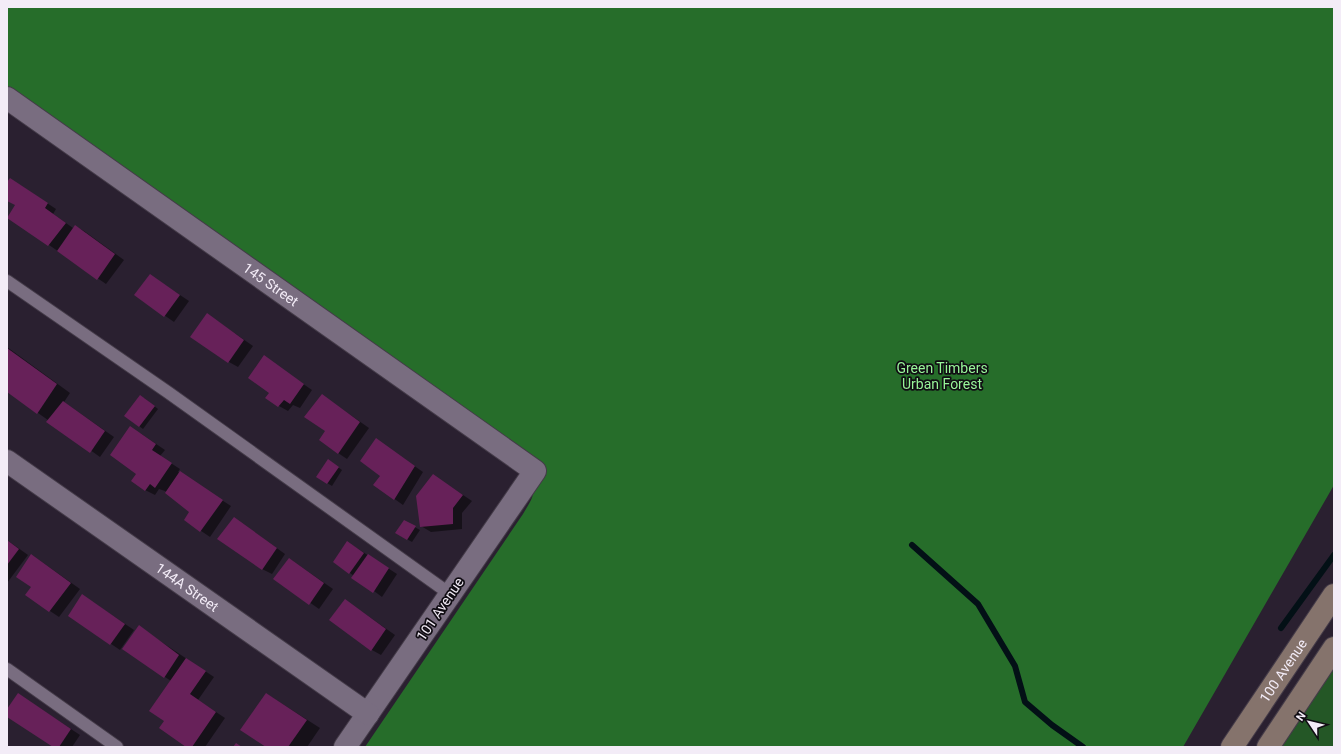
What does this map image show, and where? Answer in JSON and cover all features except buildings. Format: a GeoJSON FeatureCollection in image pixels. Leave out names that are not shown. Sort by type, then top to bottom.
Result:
{"type":"FeatureCollection","features":[{"type":"Feature","properties":{"kind":"main road","name":"100 Avenue"},"geometry":{"type":"LineString","coordinates":[[1232,747],[1334,595]]}},
{"type":"Feature","properties":{"kind":"main road"},"geometry":{"type":"LineString","coordinates":[[1268,747],[1334,648]]}},
{"type":"Feature","properties":{"kind":"street","name":"145 Street"},"geometry":{"type":"LineString","coordinates":[[7,98],[535,471]]}},
{"type":"Feature","properties":{"kind":"street","name":"144A Street"},"geometry":{"type":"LineString","coordinates":[[7,461],[368,714]]}},
{"type":"Feature","properties":{"kind":"street","name":"101 Avenue"},"geometry":{"type":"LineString","coordinates":[[345,747],[535,471]]}},
{"type":"Feature","properties":{"kind":"lane"},"geometry":{"type":"LineString","coordinates":[[7,281],[169,392],[450,594]]}},
{"type":"Feature","properties":{"kind":"lane"},"geometry":{"type":"LineString","coordinates":[[7,669],[117,747]]}},
{"type":"Feature","properties":{"kind":"green space","name":"Green Timbers Urban Forest"},"geometry":{"type":"Polygon","coordinates":[[[7,7],[1334,7],[1334,485],[1183,747],[365,747],[523,514],[531,500],[533,492],[530,482],[527,476],[7,97],[7,7]]]}},
{"type":"Feature","properties":{"kind":"green space"},"geometry":{"type":"Polygon","coordinates":[[[1334,664],[1334,747],[1279,747],[1334,664]]]}},
{"type":"Feature","properties":{"kind":"waterway"},"geometry":{"type":"LineString","coordinates":[[912,545],[978,604],[1015,666],[1025,702],[1052,725],[1083,747]]}},
{"type":"Feature","properties":{"kind":"waterway"},"geometry":{"type":"LineString","coordinates":[[1281,628],[1334,555]]}}]}
